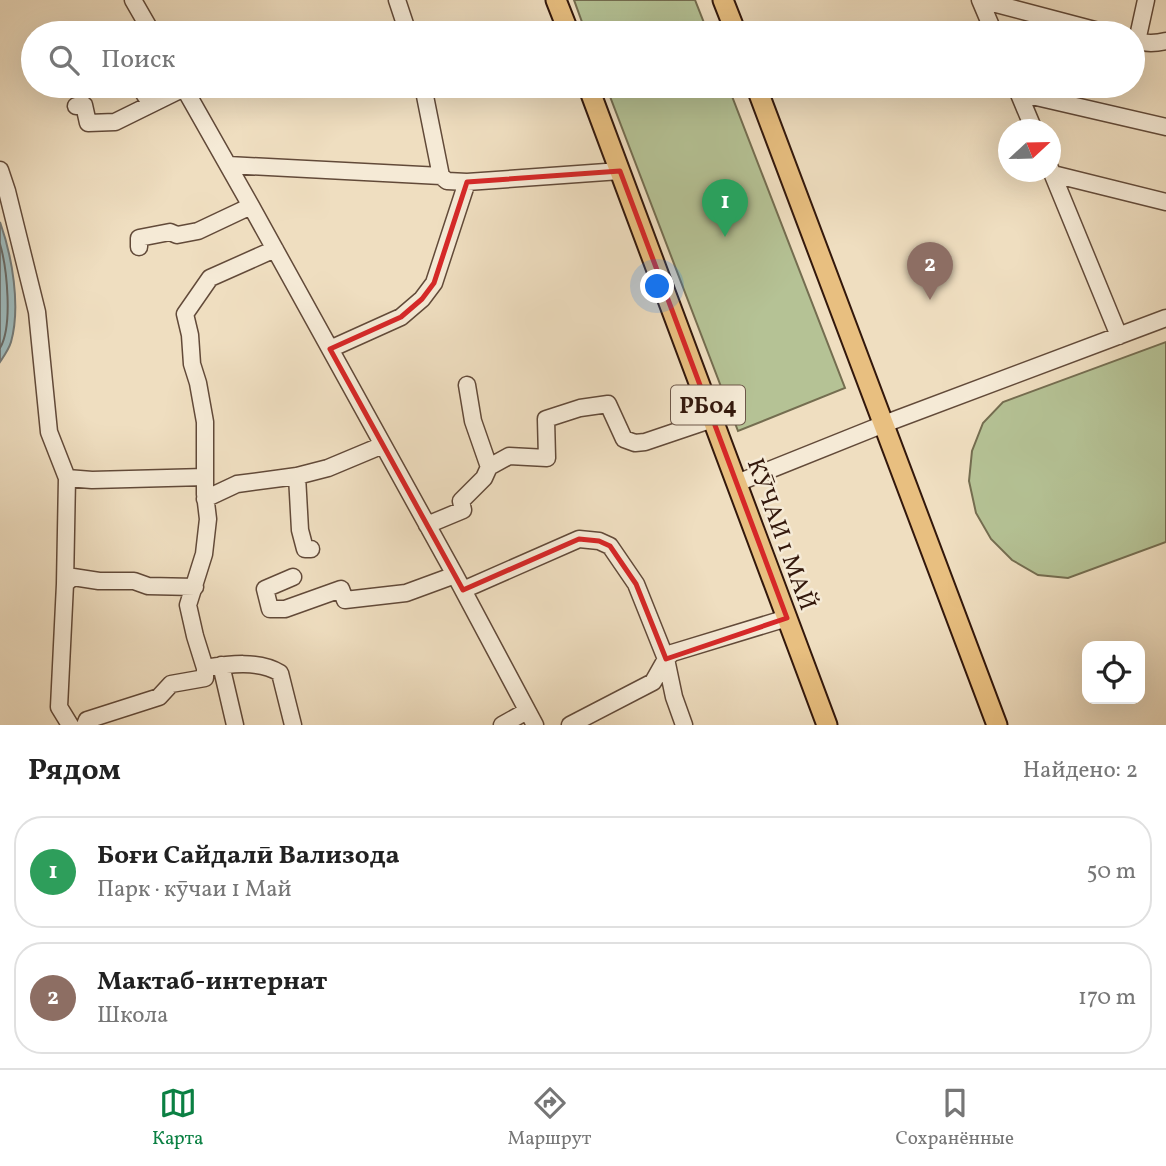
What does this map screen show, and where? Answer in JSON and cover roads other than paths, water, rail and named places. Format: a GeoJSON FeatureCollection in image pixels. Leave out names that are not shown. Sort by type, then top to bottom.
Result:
{"type":"FeatureCollection","features":[{"type":"Feature","properties":{"kind":"main road"},"geometry":{"type":"LineString","coordinates":[[556,0],[564,21]]}},
{"type":"Feature","properties":{"kind":"main road"},"geometry":{"type":"LineString","coordinates":[[723,0],[731,21]]}},
{"type":"Feature","properties":{"kind":"main road","name":"КӮЧАИ 1 МАЙ"},"geometry":{"type":"LineString","coordinates":[[593,98],[827,725]]}},
{"type":"Feature","properties":{"kind":"main road"},"geometry":{"type":"LineString","coordinates":[[760,98],[997,725]]}},
{"type":"Feature","properties":{"kind":"street"},"geometry":{"type":"LineString","coordinates":[[133,0],[145,21]]}},
{"type":"Feature","properties":{"kind":"street"},"geometry":{"type":"LineString","coordinates":[[397,0],[404,21]]}},
{"type":"Feature","properties":{"kind":"street"},"geometry":{"type":"LineString","coordinates":[[981,0],[989,21]]}},
{"type":"Feature","properties":{"kind":"street"},"geometry":{"type":"LineString","coordinates":[[981,0],[1061,21]]}},
{"type":"Feature","properties":{"kind":"street"},"geometry":{"type":"LineString","coordinates":[[1140,21],[1146,0]]}},
{"type":"Feature","properties":{"kind":"street"},"geometry":{"type":"LineString","coordinates":[[1145,44],[1166,41]]}},
{"type":"Feature","properties":{"kind":"street"},"geometry":{"type":"LineString","coordinates":[[147,98],[151,104]]}},
{"type":"Feature","properties":{"kind":"street"},"geometry":{"type":"LineString","coordinates":[[76,106],[84,104],[88,123],[115,122],[162,98]]}},
{"type":"Feature","properties":{"kind":"street"},"geometry":{"type":"LineString","coordinates":[[189,98],[463,590],[531,718],[502,725]]}},
{"type":"Feature","properties":{"kind":"street"},"geometry":{"type":"LineString","coordinates":[[426,98],[441,176]]}},
{"type":"Feature","properties":{"kind":"street"},"geometry":{"type":"LineString","coordinates":[[1020,98],[1029,119]]}},
{"type":"Feature","properties":{"kind":"street"},"geometry":{"type":"LineString","coordinates":[[1049,98],[1166,127]]}},
{"type":"Feature","properties":{"kind":"street"},"geometry":{"type":"LineString","coordinates":[[228,165],[441,176],[447,181],[467,182],[620,171]]}},
{"type":"Feature","properties":{"kind":"street"},"geometry":{"type":"LineString","coordinates":[[0,170],[37,312],[49,432],[67,478],[59,707],[70,725]]}},
{"type":"Feature","properties":{"kind":"street"},"geometry":{"type":"LineString","coordinates":[[1061,173],[1166,202]]}},
{"type":"Feature","properties":{"kind":"street"},"geometry":{"type":"LineString","coordinates":[[330,349],[401,317],[422,299],[434,283],[467,182]]}},
{"type":"Feature","properties":{"kind":"street"},"geometry":{"type":"LineString","coordinates":[[1056,182],[1119,336]]}},
{"type":"Feature","properties":{"kind":"street"},"geometry":{"type":"LineString","coordinates":[[139,247],[139,238],[170,232],[177,235],[198,231],[251,206]]}},
{"type":"Feature","properties":{"kind":"street"},"geometry":{"type":"LineString","coordinates":[[234,725],[213,667],[195,636],[188,606],[204,554],[208,519],[205,499],[205,422],[192,364],[185,314],[210,278],[275,249]]}},
{"type":"Feature","properties":{"kind":"street"},"geometry":{"type":"LineString","coordinates":[[737,483],[884,424],[1166,318]]}},
{"type":"Feature","properties":{"kind":"street"},"geometry":{"type":"LineString","coordinates":[[467,385],[473,421],[489,467]]}},
{"type":"Feature","properties":{"kind":"street"},"geometry":{"type":"LineString","coordinates":[[427,525],[463,510],[461,501],[484,478],[489,467],[509,456],[547,458],[546,419],[580,408],[608,404],[624,439],[635,443],[713,419]]}},
{"type":"Feature","properties":{"kind":"street"},"geometry":{"type":"LineString","coordinates":[[205,499],[237,484],[297,476],[328,468],[383,445]]}},
{"type":"Feature","properties":{"kind":"street"},"geometry":{"type":"LineString","coordinates":[[297,476],[300,530],[305,549],[311,549]]}},
{"type":"Feature","properties":{"kind":"street"},"geometry":{"type":"LineString","coordinates":[[67,478],[92,480],[205,477]]}},
{"type":"Feature","properties":{"kind":"street"},"geometry":{"type":"LineString","coordinates":[[463,590],[579,539],[599,541],[610,546],[636,584],[666,659],[674,697],[684,725]]}},
{"type":"Feature","properties":{"kind":"street"},"geometry":{"type":"LineString","coordinates":[[293,578],[265,589],[271,609],[285,609],[341,589],[345,600],[406,593],[454,575]]}},
{"type":"Feature","properties":{"kind":"street"},"geometry":{"type":"LineString","coordinates":[[65,584],[73,577],[99,581],[134,581],[148,586],[195,587]]}},
{"type":"Feature","properties":{"kind":"street"},"geometry":{"type":"LineString","coordinates":[[570,725],[602,718],[653,682],[672,653],[787,618]]}},
{"type":"Feature","properties":{"kind":"street"},"geometry":{"type":"LineString","coordinates":[[85,725],[87,720],[159,697],[171,684],[205,678],[213,667],[233,664],[272,668],[280,673],[293,725]]}},
{"type":"Feature","properties":{"kind":"water"},"geometry":{"type":"Polygon","coordinates":[[[0,222],[11,265],[15,313],[11,342],[0,362],[0,222]]]}},
{"type":"Feature","properties":{"kind":"place","name":"Боғи Сайдалӣ Вализода"},"geometry":{"type":"Point","coordinates":[725,237]}},
{"type":"Feature","properties":{"kind":"place","name":"Мактаб-интернат"},"geometry":{"type":"Point","coordinates":[930,300]}}]}
